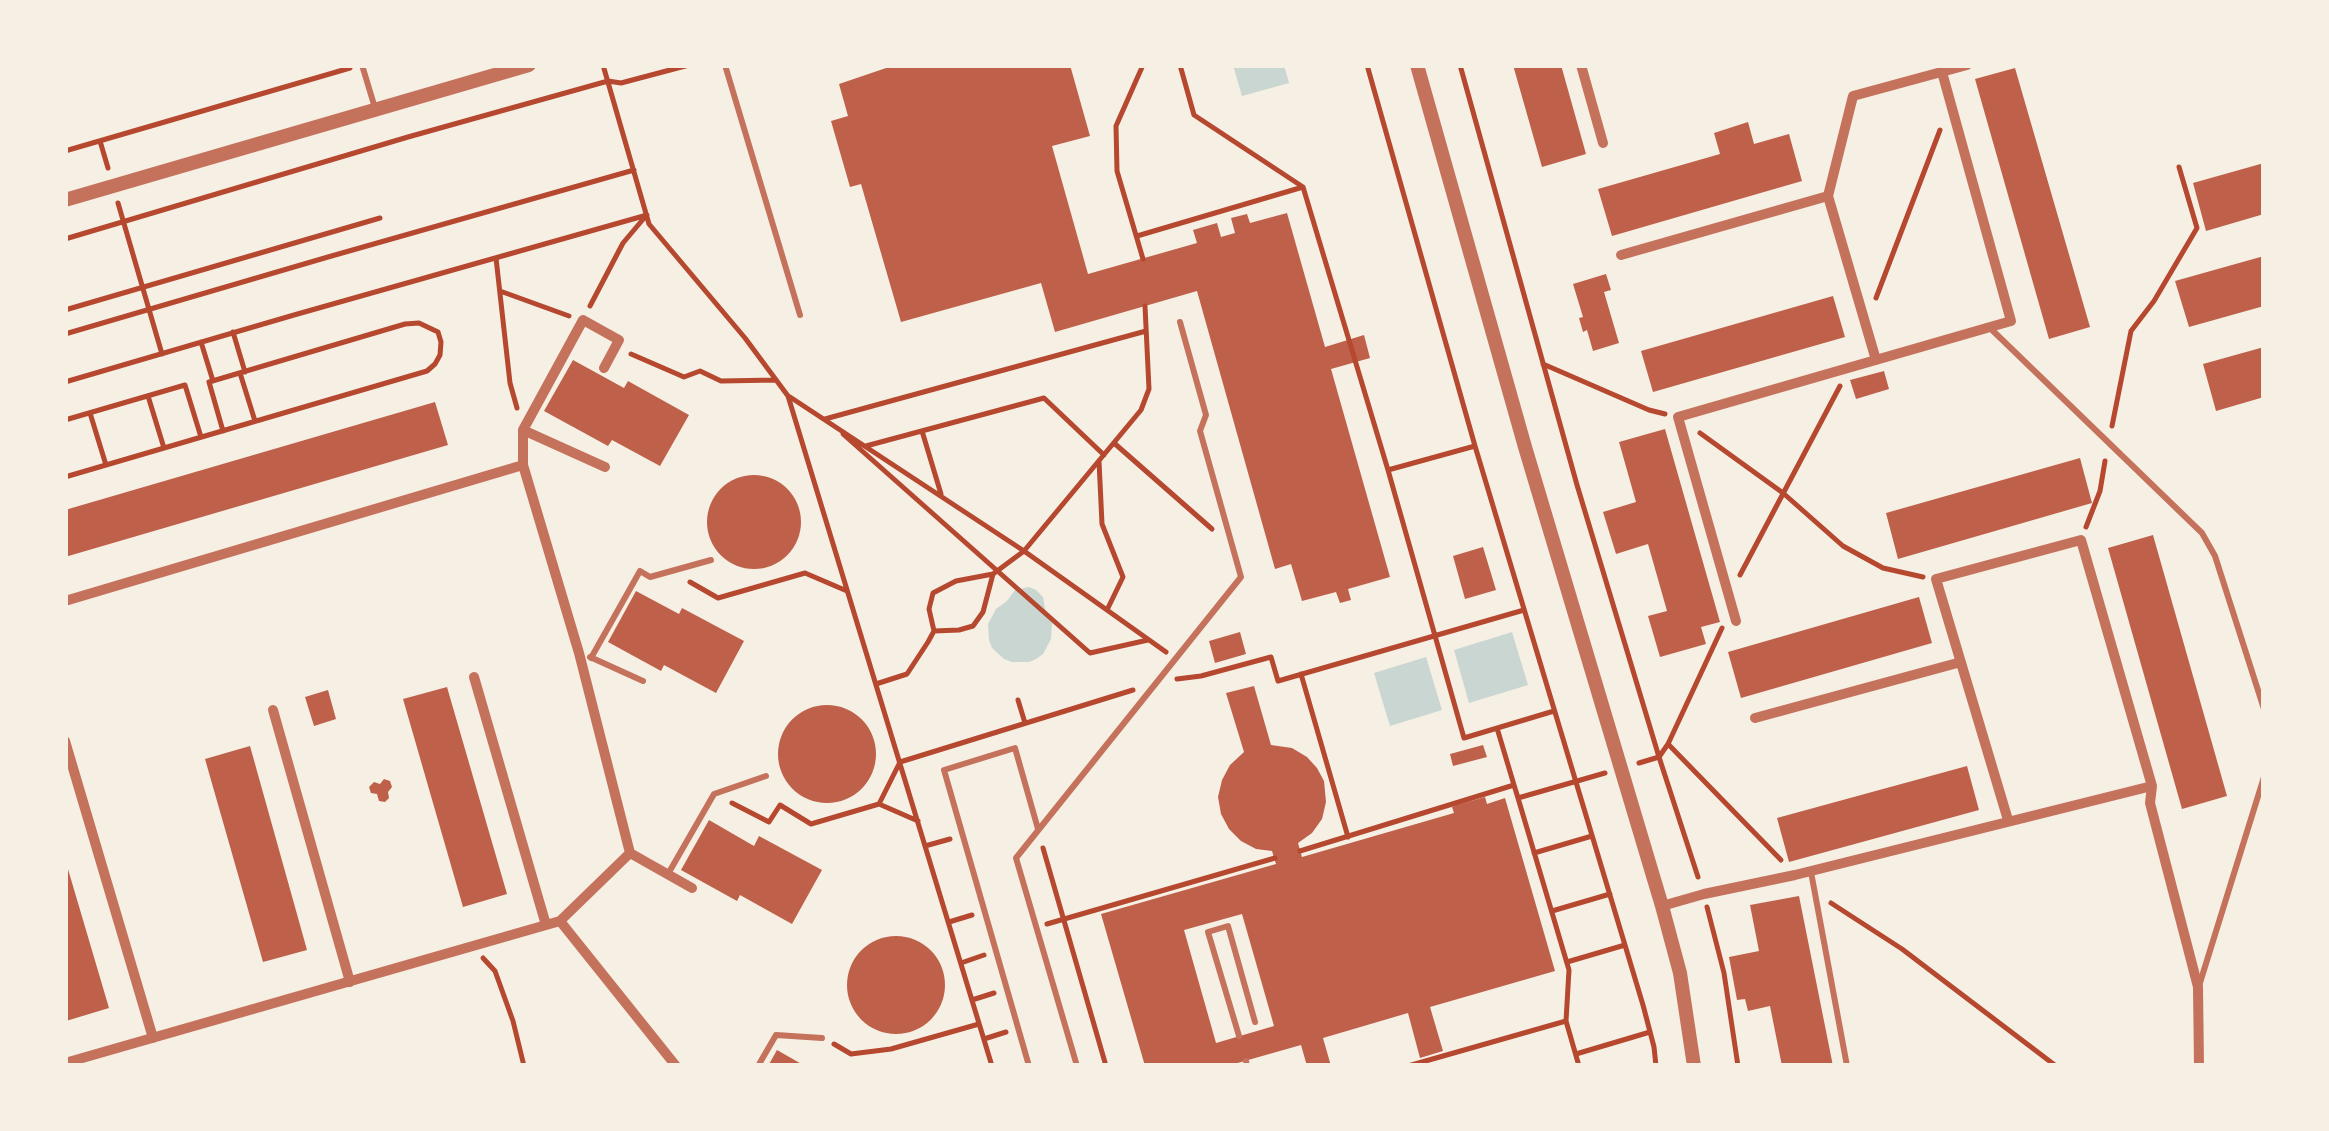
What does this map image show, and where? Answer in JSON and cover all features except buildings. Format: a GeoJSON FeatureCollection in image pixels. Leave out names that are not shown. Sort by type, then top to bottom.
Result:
{"type":"FeatureCollection","features":[{"type":"Feature","properties":{"kind":"street"},"geometry":{"type":"LineString","coordinates":[[65,200],[529,65]]}},
{"type":"Feature","properties":{"kind":"street"},"geometry":{"type":"LineString","coordinates":[[1416,65],[1524,448],[1662,906],[1680,973],[1694,1066]]}},
{"type":"Feature","properties":{"kind":"street"},"geometry":{"type":"LineString","coordinates":[[1581,65],[1603,142]]}},
{"type":"Feature","properties":{"kind":"street"},"geometry":{"type":"LineString","coordinates":[[1876,360],[1828,196],[1853,96],[1967,65]]}},
{"type":"Feature","properties":{"kind":"street"},"geometry":{"type":"LineString","coordinates":[[1736,621],[1678,418],[2012,320],[1942,72]]}},
{"type":"Feature","properties":{"kind":"street"},"geometry":{"type":"LineString","coordinates":[[1621,255],[1828,196]]}},
{"type":"Feature","properties":{"kind":"street"},"geometry":{"type":"LineString","coordinates":[[604,368],[619,340],[582,320],[524,430],[524,464],[585,655],[630,852],[692,888]]}},
{"type":"Feature","properties":{"kind":"street"},"geometry":{"type":"LineString","coordinates":[[524,430],[605,466]]}},
{"type":"Feature","properties":{"kind":"street"},"geometry":{"type":"LineString","coordinates":[[65,601],[524,464]]}},
{"type":"Feature","properties":{"kind":"street"},"geometry":{"type":"LineString","coordinates":[[2008,820],[1936,579],[2082,540],[2152,786],[2150,803],[2198,988],[2200,1066]]}},
{"type":"Feature","properties":{"kind":"street"},"geometry":{"type":"LineString","coordinates":[[1756,718],[1961,662]]}},
{"type":"Feature","properties":{"kind":"street"},"geometry":{"type":"LineString","coordinates":[[474,677],[546,925]]}},
{"type":"Feature","properties":{"kind":"street"},"geometry":{"type":"LineString","coordinates":[[273,710],[350,982]]}},
{"type":"Feature","properties":{"kind":"street"},"geometry":{"type":"LineString","coordinates":[[65,741],[152,1038]]}},
{"type":"Feature","properties":{"kind":"street"},"geometry":{"type":"LineString","coordinates":[[1662,906],[2152,786]]}},
{"type":"Feature","properties":{"kind":"street"},"geometry":{"type":"LineString","coordinates":[[65,1064],[560,921],[630,852]]}},
{"type":"Feature","properties":{"kind":"street"},"geometry":{"type":"LineString","coordinates":[[560,921],[676,1066]]}},
{"type":"Feature","properties":{"kind":"lane"},"geometry":{"type":"LineString","coordinates":[[360,65],[375,109]]}},
{"type":"Feature","properties":{"kind":"lane"},"geometry":{"type":"LineString","coordinates":[[724,65],[800,315]]}},
{"type":"Feature","properties":{"kind":"lane"},"geometry":{"type":"LineString","coordinates":[[1078,1066],[1016,858],[1241,577],[1200,431],[1206,415],[1180,322]]}},
{"type":"Feature","properties":{"kind":"lane"},"geometry":{"type":"LineString","coordinates":[[1990,327],[2202,533],[2214,556],[2264,709]]}},
{"type":"Feature","properties":{"kind":"lane"},"geometry":{"type":"LineString","coordinates":[[643,681],[585,655],[640,571],[650,576],[711,560]]}},
{"type":"Feature","properties":{"kind":"lane"},"geometry":{"type":"LineString","coordinates":[[1029,1066],[944,770],[1014,748],[1038,831]]}},
{"type":"Feature","properties":{"kind":"lane"},"geometry":{"type":"LineString","coordinates":[[668,874],[714,794],[766,776]]}},
{"type":"Feature","properties":{"kind":"lane"},"geometry":{"type":"LineString","coordinates":[[2198,988],[2264,777]]}},
{"type":"Feature","properties":{"kind":"lane"},"geometry":{"type":"LineString","coordinates":[[1810,871],[1847,1066]]}},
{"type":"Feature","properties":{"kind":"lane"},"geometry":{"type":"LineString","coordinates":[[1239,1036],[1208,932],[1228,926],[1255,1022]]}},
{"type":"Feature","properties":{"kind":"lane"},"geometry":{"type":"LineString","coordinates":[[758,1066],[776,1035],[822,1038]]}},
{"type":"Feature","properties":{"kind":"path"},"geometry":{"type":"LineString","coordinates":[[65,151],[360,65]]}},
{"type":"Feature","properties":{"kind":"path"},"geometry":{"type":"LineString","coordinates":[[602,65],[648,224],[745,338],[788,396],[992,1066]]}},
{"type":"Feature","properties":{"kind":"path"},"geometry":{"type":"LineString","coordinates":[[65,239],[608,80],[621,83],[689,65]]}},
{"type":"Feature","properties":{"kind":"path"},"geometry":{"type":"LineString","coordinates":[[1143,65],[1116,126],[1117,170],[1143,259]]}},
{"type":"Feature","properties":{"kind":"path"},"geometry":{"type":"LineString","coordinates":[[1180,65],[1194,115],[1303,187],[1464,738],[1554,711]]}},
{"type":"Feature","properties":{"kind":"path"},"geometry":{"type":"LineString","coordinates":[[1367,65],[1474,446],[1625,945],[1656,1066]]}},
{"type":"Feature","properties":{"kind":"path"},"geometry":{"type":"LineString","coordinates":[[1460,65],[1583,504],[1704,894],[1724,973],[1738,1066]]}},
{"type":"Feature","properties":{"kind":"path"},"geometry":{"type":"LineString","coordinates":[[1866,324],[1950,104]]}},
{"type":"Feature","properties":{"kind":"path"},"geometry":{"type":"LineString","coordinates":[[2082,540],[2100,491],[2130,331],[2154,300],[2196,228],[2179,167]]}},
{"type":"Feature","properties":{"kind":"path"},"geometry":{"type":"LineString","coordinates":[[65,334],[634,170]]}},
{"type":"Feature","properties":{"kind":"path"},"geometry":{"type":"LineString","coordinates":[[1136,236],[1303,187]]}},
{"type":"Feature","properties":{"kind":"path"},"geometry":{"type":"LineString","coordinates":[[65,382],[646,215]]}},
{"type":"Feature","properties":{"kind":"path"},"geometry":{"type":"LineString","coordinates":[[500,291],[582,320],[623,243],[646,215]]}},
{"type":"Feature","properties":{"kind":"path"},"geometry":{"type":"LineString","coordinates":[[65,310],[380,218]]}},
{"type":"Feature","properties":{"kind":"path"},"geometry":{"type":"LineString","coordinates":[[124,222],[162,354]]}},
{"type":"Feature","properties":{"kind":"path"},"geometry":{"type":"LineString","coordinates":[[496,258],[510,383],[524,430]]}},
{"type":"Feature","properties":{"kind":"path"},"geometry":{"type":"LineString","coordinates":[[876,684],[908,674],[934,631],[928,610],[933,593],[956,581],[993,574],[1024,551],[1141,410],[1149,389],[1146,306]]}},
{"type":"Feature","properties":{"kind":"path"},"geometry":{"type":"LineString","coordinates":[[65,477],[223,431],[426,371],[440,354],[438,332],[419,323],[405,324],[209,382],[223,431]]}},
{"type":"Feature","properties":{"kind":"path"},"geometry":{"type":"LineString","coordinates":[[826,419],[1146,331]]}},
{"type":"Feature","properties":{"kind":"path"},"geometry":{"type":"LineString","coordinates":[[234,332],[255,421]]}},
{"type":"Feature","properties":{"kind":"path"},"geometry":{"type":"LineString","coordinates":[[201,342],[212,381]]}},
{"type":"Feature","properties":{"kind":"path"},"geometry":{"type":"LineString","coordinates":[[615,347],[684,376],[700,372],[722,380],[776,380]]}},
{"type":"Feature","properties":{"kind":"path"},"geometry":{"type":"LineString","coordinates":[[1544,364],[1649,410],[1678,418],[1783,493],[1843,546],[1883,568],[1936,579]]}},
{"type":"Feature","properties":{"kind":"path"},"geometry":{"type":"LineString","coordinates":[[1518,798],[1659,757],[1732,606],[1741,573],[1852,367]]}},
{"type":"Feature","properties":{"kind":"path"},"geometry":{"type":"LineString","coordinates":[[65,420],[185,385],[201,437]]}},
{"type":"Feature","properties":{"kind":"path"},"geometry":{"type":"LineString","coordinates":[[148,396],[164,448]]}},
{"type":"Feature","properties":{"kind":"path"},"geometry":{"type":"LineString","coordinates":[[788,396],[1024,551],[1201,676]]}},
{"type":"Feature","properties":{"kind":"path"},"geometry":{"type":"LineString","coordinates":[[866,446],[1044,398],[1102,458],[1102,524],[1123,577],[1107,610]]}},
{"type":"Feature","properties":{"kind":"path"},"geometry":{"type":"LineString","coordinates":[[90,413],[106,465]]}},
{"type":"Feature","properties":{"kind":"path"},"geometry":{"type":"LineString","coordinates":[[826,419],[1090,653],[1149,640]]}},
{"type":"Feature","properties":{"kind":"path"},"geometry":{"type":"LineString","coordinates":[[922,431],[942,497]]}},
{"type":"Feature","properties":{"kind":"path"},"geometry":{"type":"LineString","coordinates":[[1114,443],[1233,547]]}},
{"type":"Feature","properties":{"kind":"path"},"geometry":{"type":"LineString","coordinates":[[1388,470],[1474,446]]}},
{"type":"Feature","properties":{"kind":"path"},"geometry":{"type":"LineString","coordinates":[[670,571],[718,598],[804,572],[847,591]]}},
{"type":"Feature","properties":{"kind":"path"},"geometry":{"type":"LineString","coordinates":[[934,631],[973,626],[982,612],[993,574]]}},
{"type":"Feature","properties":{"kind":"path"},"geometry":{"type":"LineString","coordinates":[[879,804],[900,762],[1158,682],[1201,676],[1271,657],[1278,681],[1524,610]]}},
{"type":"Feature","properties":{"kind":"path"},"geometry":{"type":"LineString","coordinates":[[1301,674],[1348,837]]}},
{"type":"Feature","properties":{"kind":"path"},"geometry":{"type":"LineString","coordinates":[[1018,700],[1025,723]]}},
{"type":"Feature","properties":{"kind":"path"},"geometry":{"type":"LineString","coordinates":[[1497,728],[1569,970],[1566,1021],[1579,1066]]}},
{"type":"Feature","properties":{"kind":"path"},"geometry":{"type":"LineString","coordinates":[[1668,744],[1795,875]]}},
{"type":"Feature","properties":{"kind":"path"},"geometry":{"type":"LineString","coordinates":[[1300,851],[1514,785]]}},
{"type":"Feature","properties":{"kind":"path"},"geometry":{"type":"LineString","coordinates":[[714,794],[769,822],[780,804],[812,824],[879,804],[918,821]]}},
{"type":"Feature","properties":{"kind":"path"},"geometry":{"type":"LineString","coordinates":[[1038,831],[1106,1066]]}},
{"type":"Feature","properties":{"kind":"path"},"geometry":{"type":"LineString","coordinates":[[925,846],[962,835]]}},
{"type":"Feature","properties":{"kind":"path"},"geometry":{"type":"LineString","coordinates":[[1534,853],[1592,836]]}},
{"type":"Feature","properties":{"kind":"path"},"geometry":{"type":"LineString","coordinates":[[1036,927],[1274,858]]}},
{"type":"Feature","properties":{"kind":"path"},"geometry":{"type":"LineString","coordinates":[[1814,892],[1902,948],[2056,1066]]}},
{"type":"Feature","properties":{"kind":"path"},"geometry":{"type":"LineString","coordinates":[[1552,912],[1610,894]]}},
{"type":"Feature","properties":{"kind":"path"},"geometry":{"type":"LineString","coordinates":[[948,922],[984,911]]}},
{"type":"Feature","properties":{"kind":"path"},"geometry":{"type":"LineString","coordinates":[[1567,962],[1625,945]]}},
{"type":"Feature","properties":{"kind":"path"},"geometry":{"type":"LineString","coordinates":[[471,946],[495,971],[524,1066]]}},
{"type":"Feature","properties":{"kind":"path"},"geometry":{"type":"LineString","coordinates":[[961,962],[996,952]]}},
{"type":"Feature","properties":{"kind":"path"},"geometry":{"type":"LineString","coordinates":[[972,1000],[1007,989]]}},
{"type":"Feature","properties":{"kind":"path"},"geometry":{"type":"LineString","coordinates":[[1408,1066],[1566,1021]]}},
{"type":"Feature","properties":{"kind":"path"},"geometry":{"type":"LineString","coordinates":[[822,1038],[851,1054],[892,1050],[979,1024]]}},
{"type":"Feature","properties":{"kind":"path"},"geometry":{"type":"LineString","coordinates":[[984,1039],[1018,1028]]}},
{"type":"Feature","properties":{"kind":"path"},"geometry":{"type":"LineString","coordinates":[[1576,1054],[1650,1032]]}},
{"type":"Feature","properties":{"kind":"path"},"geometry":{"type":"LineString","coordinates":[[2254,1066],[2264,1066]]}},
{"type":"Feature","properties":{"kind":"shaded area"},"geometry":{"type":"Polygon","coordinates":[[[1233,65],[1284,65],[1289,83],[1242,96],[1233,65]]]}},
{"type":"Feature","properties":{"kind":"shaded area"},"geometry":{"type":"Polygon","coordinates":[[[1029,587],[1043,597],[1052,623],[1051,639],[1036,659],[1012,662],[992,648],[988,624],[996,609],[1015,590],[1029,587]]]}},
{"type":"Feature","properties":{"kind":"shaded area"},"geometry":{"type":"Polygon","coordinates":[[[1512,632],[1528,685],[1469,703],[1454,650],[1512,632]]]}},
{"type":"Feature","properties":{"kind":"shaded area"},"geometry":{"type":"Polygon","coordinates":[[[1426,657],[1442,710],[1390,726],[1374,673],[1426,657]]]}}]}
